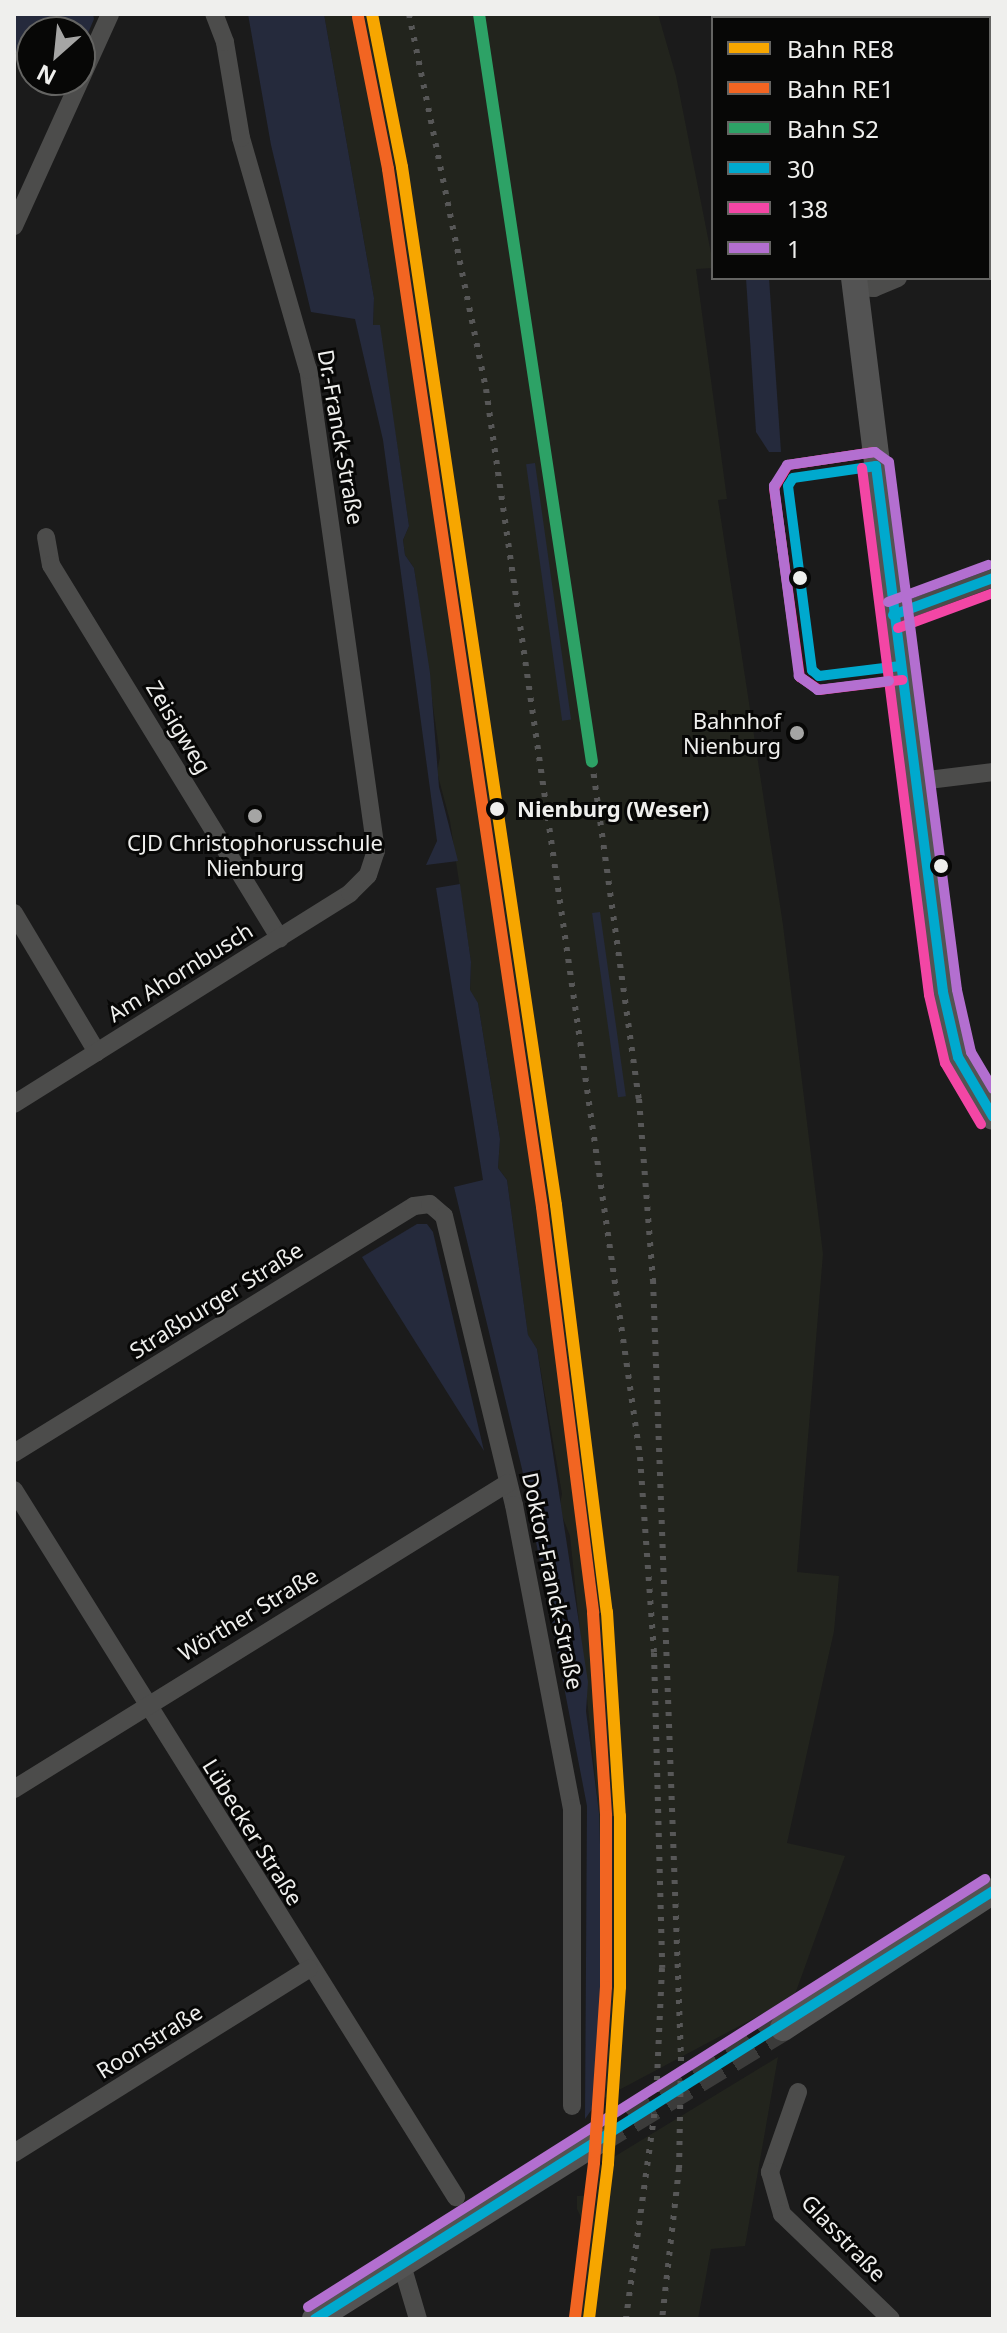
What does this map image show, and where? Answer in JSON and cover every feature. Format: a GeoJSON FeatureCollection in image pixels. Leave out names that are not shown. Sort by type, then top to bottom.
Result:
{"type":"FeatureCollection","features":[{"type":"Feature","properties":{"kind":"main road"},"geometry":{"type":"LineString","coordinates":[[854,283],[893,615],[920,781],[949,1025],[964,1069],[993,1117]]}},
{"type":"Feature","properties":{"kind":"main road"},"geometry":{"type":"LineString","coordinates":[[783,2028],[993,1891]]}},
{"type":"Feature","properties":{"kind":"main road"},"geometry":{"type":"LineString","coordinates":[[315,2319],[598,2141]]}},
{"type":"Feature","properties":{"kind":"street"},"geometry":{"type":"LineString","coordinates":[[14,226],[110,14]]}},
{"type":"Feature","properties":{"kind":"street","name":"Dr.-Franck-Straße"},"geometry":{"type":"LineString","coordinates":[[214,14],[225,42],[241,138],[310,385],[376,829],[368,875]]}},
{"type":"Feature","properties":{"kind":"street"},"geometry":{"type":"LineString","coordinates":[[854,283],[874,288],[893,280]]}},
{"type":"Feature","properties":{"kind":"street","name":"Zeisigweg"},"geometry":{"type":"LineString","coordinates":[[46,537],[51,565],[280,938]]}},
{"type":"Feature","properties":{"kind":"street"},"geometry":{"type":"LineString","coordinates":[[893,615],[993,578]]}},
{"type":"Feature","properties":{"kind":"street"},"geometry":{"type":"LineString","coordinates":[[920,781],[993,772]]}},
{"type":"Feature","properties":{"kind":"street","name":"Am Ahornbusch"},"geometry":{"type":"LineString","coordinates":[[14,1104],[280,938],[368,875]]}},
{"type":"Feature","properties":{"kind":"street"},"geometry":{"type":"LineString","coordinates":[[14,913],[97,1052]]}},
{"type":"Feature","properties":{"kind":"street","name":"Straßburger Straße"},"geometry":{"type":"LineString","coordinates":[[14,1453],[414,1206],[430,1204],[444,1216]]}},
{"type":"Feature","properties":{"kind":"street","name":"Doktor-Franck-Straße"},"geometry":{"type":"LineString","coordinates":[[444,1216],[508,1483],[572,1808],[572,2106]]}},
{"type":"Feature","properties":{"kind":"street","name":"Wörther Straße"},"geometry":{"type":"LineString","coordinates":[[14,1789],[146,1704],[508,1483]]}},
{"type":"Feature","properties":{"kind":"street","name":"Lübecker Straße"},"geometry":{"type":"LineString","coordinates":[[14,1490],[309,1969],[456,2197]]}},
{"type":"Feature","properties":{"kind":"street","name":"Roonstraße"},"geometry":{"type":"LineString","coordinates":[[14,2153],[309,1969]]}},
{"type":"Feature","properties":{"kind":"street","name":"Glasstraße"},"geometry":{"type":"LineString","coordinates":[[798,2092],[770,2172],[782,2214],[891,2319]]}},
{"type":"Feature","properties":{"kind":"street"},"geometry":{"type":"LineString","coordinates":[[402,2265],[418,2319]]}},
{"type":"Feature","properties":{"kind":"shaded area"},"geometry":{"type":"Polygon","coordinates":[[[14,14],[93,14],[16,16],[14,57],[14,14]]]}},
{"type":"Feature","properties":{"kind":"shaded area"},"geometry":{"type":"Polygon","coordinates":[[[248,14],[324,14],[374,298],[373,325],[380,325],[409,526],[403,540],[405,555],[414,568],[430,673],[439,787],[458,861],[426,865],[437,841],[383,440],[355,319],[311,312],[271,145],[248,14]]]}},
{"type":"Feature","properties":{"kind":"shaded area"},"geometry":{"type":"Polygon","coordinates":[[[324,14],[658,14],[676,76],[711,253],[711,268],[696,269],[727,499],[718,500],[783,925],[823,1254],[797,1572],[839,1576],[834,1631],[787,1843],[845,1856],[794,1997],[602,2099],[599,1813],[570,1536],[559,1508],[562,1494],[537,1349],[528,1336],[507,1180],[498,1168],[500,1139],[478,1003],[470,991],[471,962],[450,821],[437,772],[440,757],[414,568],[405,555],[403,540],[409,526],[379,325],[373,326],[374,298],[324,14]]]}},
{"type":"Feature","properties":{"kind":"shaded area"},"geometry":{"type":"Polygon","coordinates":[[[746,280],[769,280],[781,452],[769,452],[756,432],[746,280]]]}},
{"type":"Feature","properties":{"kind":"shaded area"},"geometry":{"type":"Polygon","coordinates":[[[535,463],[571,719],[562,721],[526,464],[535,463]]]}},
{"type":"Feature","properties":{"kind":"shaded area"},"geometry":{"type":"Polygon","coordinates":[[[460,884],[471,962],[470,990],[478,1003],[500,1139],[498,1168],[507,1180],[528,1335],[537,1349],[588,1682],[586,1711],[599,1813],[605,2004],[597,2044],[602,2044],[602,2095],[585,2119],[587,1806],[522,1469],[454,1187],[483,1180],[436,888],[460,884]]]}},
{"type":"Feature","properties":{"kind":"shaded area"},"geometry":{"type":"Polygon","coordinates":[[[600,912],[626,1096],[618,1097],[592,913],[600,912]]]}},
{"type":"Feature","properties":{"kind":"shaded area"},"geometry":{"type":"Polygon","coordinates":[[[417,1224],[427,1224],[433,1232],[484,1451],[362,1257],[417,1224]]]}},
{"type":"Feature","properties":{"kind":"shaded area"},"geometry":{"type":"Polygon","coordinates":[[[778,2057],[745,2246],[711,2249],[698,2319],[572,2319],[581,2299],[590,2236],[577,2209],[577,2196],[597,2195],[599,2166],[778,2057]]]}},
{"type":"Feature","properties":{"kind":"tunnel"},"geometry":{"type":"LineString","coordinates":[[598,2141],[783,2028]]}},
{"type":"Feature","properties":{"kind":"railway"},"geometry":{"type":"LineString","coordinates":[[409,14],[486,389],[640,1457],[654,1653],[662,1968],[656,2102],[626,2319]]}},
{"type":"Feature","properties":{"kind":"railway"},"geometry":{"type":"LineString","coordinates":[[592,762],[639,1099],[653,1280],[681,2057],[679,2168],[662,2319]]}},
{"type":"Feature","properties":{"kind":"rail line","name":"RE8"},"geometry":{"type":"LineString","coordinates":[[372,14],[402,167],[556,1205],[607,1612],[620,1816],[620,1987],[608,2164],[589,2319]]}},
{"type":"Feature","properties":{"kind":"rail line","name":"S2"},"geometry":{"type":"LineString","coordinates":[[479,14],[592,762]]}},
{"type":"Feature","properties":{"kind":"rail line","name":"RE1"},"geometry":{"type":"LineString","coordinates":[[358,17],[388,169],[542,1207],[593,1613],[606,1816],[606,1987],[594,2163],[575,2317]]}},
{"type":"Feature","properties":{"kind":"transit line","name":"138"},"geometry":{"type":"LineString","coordinates":[[874,452],[788,465],[774,488],[800,677],[819,690],[902,680]]}},
{"type":"Feature","properties":{"kind":"transit line","name":"1"},"geometry":{"type":"LineString","coordinates":[[889,681],[818,690],[799,676],[774,486],[787,465],[875,452],[889,462],[957,990],[971,1052],[993,1089]]}},
{"type":"Feature","properties":{"kind":"transit line","name":"30"},"geometry":{"type":"LineString","coordinates":[[876,466],[943,992],[958,1057],[993,1117]]}},
{"type":"Feature","properties":{"kind":"transit line","name":"30"},"geometry":{"type":"LineString","coordinates":[[876,466],[793,478],[788,486],[812,670],[819,676],[900,666]]}},
{"type":"Feature","properties":{"kind":"transit line","name":"138"},"geometry":{"type":"LineString","coordinates":[[862,468],[929,995],[945,1063],[981,1124]]}},
{"type":"Feature","properties":{"kind":"transit line","name":"1"},"geometry":{"type":"LineString","coordinates":[[888,602],[988,565]]}},
{"type":"Feature","properties":{"kind":"transit line","name":"30"},"geometry":{"type":"LineString","coordinates":[[893,615],[993,578]]}},
{"type":"Feature","properties":{"kind":"transit line","name":"138"},"geometry":{"type":"LineString","coordinates":[[898,628],[993,593]]}},
{"type":"Feature","properties":{"kind":"transit line","name":"1"},"geometry":{"type":"LineString","coordinates":[[308,2307],[985,1879]]}},
{"type":"Feature","properties":{"kind":"transit line","name":"30"},"geometry":{"type":"LineString","coordinates":[[315,2319],[993,1891]]}},
{"type":"Feature","properties":{"kind":"place","name":"Bahnhof Nienburg"},"geometry":{"type":"Point","coordinates":[797,733]}},
{"type":"Feature","properties":{"kind":"place","name":"Nienburg (Weser)"},"geometry":{"type":"Point","coordinates":[497,809]}},
{"type":"Feature","properties":{"kind":"place","name":"CJD Christophorusschule Nienburg"},"geometry":{"type":"Point","coordinates":[255,816]}}]}
